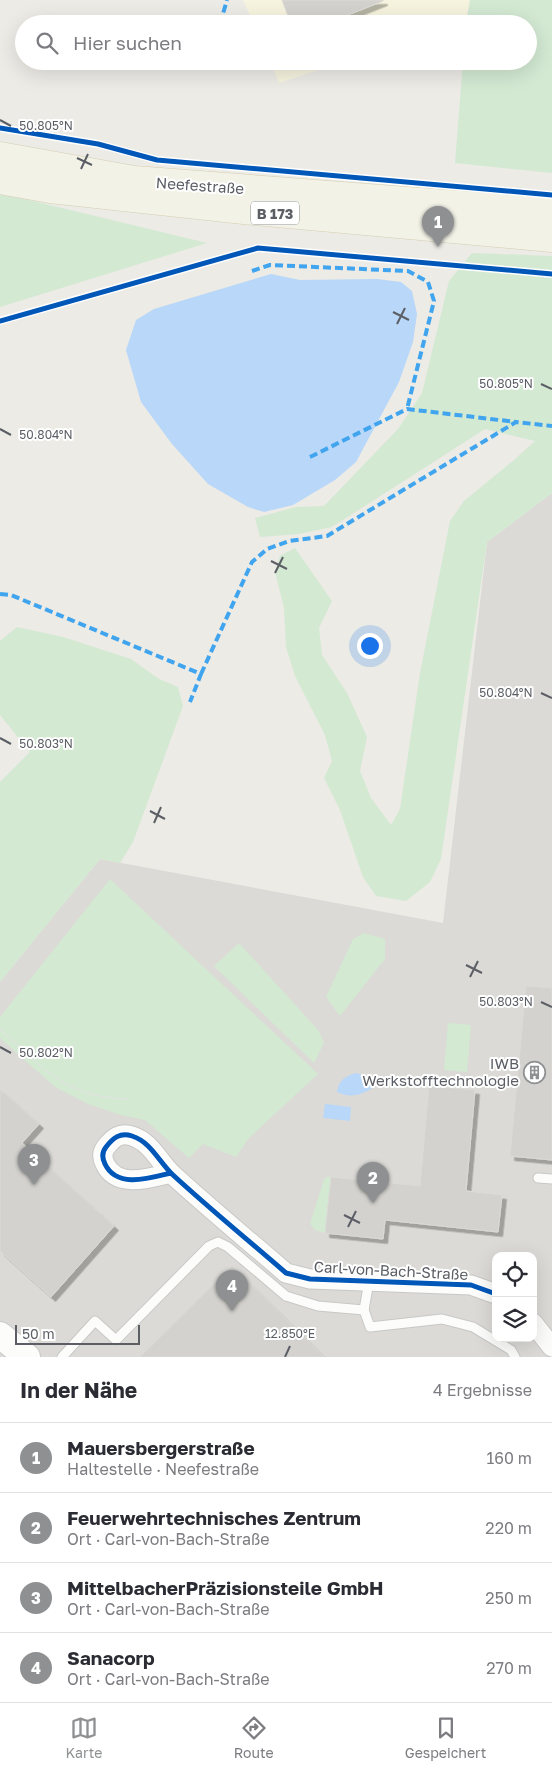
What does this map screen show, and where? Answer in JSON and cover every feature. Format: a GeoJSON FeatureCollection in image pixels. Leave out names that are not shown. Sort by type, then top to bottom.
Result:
{"type":"FeatureCollection","features":[{"type":"Feature","properties":{"kind":"main road","name":"Neefestraße"},"geometry":{"type":"LineString","coordinates":[[0,156],[134,180],[552,212]]}},
{"type":"Feature","properties":{"kind":"main road","name":"Neefestraße"},"geometry":{"type":"LineString","coordinates":[[0,180],[50,189],[234,209],[552,238]]}},
{"type":"Feature","properties":{"kind":"main road"},"geometry":{"type":"LineString","coordinates":[[0,1335],[27,1357]]}},
{"type":"Feature","properties":{"kind":"street","name":"Carl-von-Bach-Straße"},"geometry":{"type":"LineString","coordinates":[[171,1173],[286,1273],[310,1279],[471,1286],[492,1293]]}},
{"type":"Feature","properties":{"kind":"street"},"geometry":{"type":"LineString","coordinates":[[537,1328],[552,1347]]}},
{"type":"Feature","properties":{"kind":"lane"},"geometry":{"type":"LineString","coordinates":[[538,1178],[552,1180]]}},
{"type":"Feature","properties":{"kind":"lane"},"geometry":{"type":"LineString","coordinates":[[62,1357],[95,1321],[116,1340],[209,1246],[218,1242],[228,1247],[286,1296],[318,1306],[364,1310]]}},
{"type":"Feature","properties":{"kind":"lane"},"geometry":{"type":"LineString","coordinates":[[369,1282],[364,1310],[370,1327],[442,1319],[473,1327],[511,1350],[515,1357]]}},
{"type":"Feature","properties":{"kind":"shaded area"},"geometry":{"type":"Polygon","coordinates":[[[243,0],[470,0],[467,15],[250,15],[243,0]]]}},
{"type":"Feature","properties":{"kind":"shaded area"},"geometry":{"type":"Polygon","coordinates":[[[274,70],[318,70],[279,83],[274,70]]]}},
{"type":"Feature","properties":{"kind":"shaded area"},"geometry":{"type":"Polygon","coordinates":[[[552,493],[552,1357],[0,1357],[0,982],[100,859],[443,923],[487,542],[552,493]]]}},
{"type":"Feature","properties":{"kind":"green space"},"geometry":{"type":"Polygon","coordinates":[[[470,0],[552,0],[552,173],[455,163],[462,70],[537,70],[537,15],[468,15],[470,0]]]}},
{"type":"Feature","properties":{"kind":"green space"},"geometry":{"type":"Polygon","coordinates":[[[0,193],[207,243],[0,307],[0,193]]]}},
{"type":"Feature","properties":{"kind":"green space"},"geometry":{"type":"Polygon","coordinates":[[[472,253],[552,256],[552,493],[487,542],[441,859],[430,882],[406,901],[376,896],[363,877],[340,810],[324,778],[332,761],[325,735],[295,676],[286,647],[284,608],[275,572],[280,556],[295,548],[332,601],[319,628],[322,655],[347,693],[367,737],[360,771],[371,798],[391,825],[400,809],[420,673],[450,521],[464,501],[535,441],[485,429],[332,527],[299,534],[260,537],[255,518],[296,507],[324,506],[398,429],[422,393],[449,281],[472,253]]]}},
{"type":"Feature","properties":{"kind":"green space"},"geometry":{"type":"Polygon","coordinates":[[[17,627],[63,637],[131,659],[159,679],[178,687],[183,706],[133,842],[120,863],[100,859],[0,982],[0,782],[30,752],[0,715],[0,641],[17,627]]]}},
{"type":"Feature","properties":{"kind":"green space"},"geometry":{"type":"Polygon","coordinates":[[[110,879],[318,1074],[249,1138],[236,1157],[203,1144],[189,1158],[145,1120],[121,1115],[88,1104],[55,1087],[0,1038],[0,1017],[110,879]]]}},
{"type":"Feature","properties":{"kind":"green space"},"geometry":{"type":"Polygon","coordinates":[[[364,933],[385,939],[385,959],[340,1016],[326,997],[353,939],[364,933]]]}},
{"type":"Feature","properties":{"kind":"green space"},"geometry":{"type":"Polygon","coordinates":[[[239,943],[319,1031],[324,1043],[314,1063],[214,966],[239,943]]]}},
{"type":"Feature","properties":{"kind":"green space"},"geometry":{"type":"Polygon","coordinates":[[[448,1023],[471,1025],[467,1072],[444,1070],[448,1023]]]}},
{"type":"Feature","properties":{"kind":"green space"},"geometry":{"type":"Polygon","coordinates":[[[331,1177],[325,1233],[315,1230],[310,1224],[324,1179],[331,1177]]]}},
{"type":"Feature","properties":{"kind":"water"},"geometry":{"type":"Polygon","coordinates":[[[271,274],[300,280],[377,279],[401,282],[412,291],[417,314],[413,342],[399,382],[356,462],[335,480],[293,505],[264,512],[248,507],[208,484],[172,444],[141,402],[126,350],[136,320],[154,309],[271,274]]]}},
{"type":"Feature","properties":{"kind":"water"},"geometry":{"type":"Polygon","coordinates":[[[356,1073],[371,1078],[372,1088],[355,1095],[337,1092],[343,1080],[356,1073]]]}},
{"type":"Feature","properties":{"kind":"water"},"geometry":{"type":"Polygon","coordinates":[[[325,1104],[351,1107],[350,1121],[323,1118],[325,1104]]]}},
{"type":"Feature","properties":{"kind":"building"},"geometry":{"type":"Polygon","coordinates":[[[282,0],[383,0],[348,15],[288,15],[282,0]]]}},
{"type":"Feature","properties":{"kind":"building","name":"IWB Werkstofftechnologie"},"geometry":{"type":"Polygon","coordinates":[[[526,986],[552,988],[552,1160],[510,1156],[526,986]]]}},
{"type":"Feature","properties":{"kind":"building"},"geometry":{"type":"Polygon","coordinates":[[[429,1086],[475,1090],[466,1191],[502,1195],[498,1232],[385,1220],[383,1239],[325,1233],[331,1177],[420,1186],[429,1086]]]}},
{"type":"Feature","properties":{"kind":"building"},"geometry":{"type":"Polygon","coordinates":[[[0,1089],[39,1124],[22,1143],[114,1226],[51,1297],[0,1251],[0,1089]]]}},
{"type":"Feature","properties":{"kind":"building"},"geometry":{"type":"Polygon","coordinates":[[[232,1266],[324,1357],[140,1357],[232,1266]]]}},
{"type":"Feature","properties":{"kind":"tram line"},"geometry":{"type":"LineString","coordinates":[[0,1029],[43,1068],[71,1087],[87,1093],[128,1099]]}},
{"type":"Feature","properties":{"kind":"marked path"},"geometry":{"type":"LineString","coordinates":[[223,15],[227,0]]}},
{"type":"Feature","properties":{"kind":"marked path"},"geometry":{"type":"LineString","coordinates":[[252,271],[270,265],[408,271],[428,282],[434,301],[407,409]]}},
{"type":"Feature","properties":{"kind":"marked path"},"geometry":{"type":"LineString","coordinates":[[310,457],[407,409],[516,422]]}},
{"type":"Feature","properties":{"kind":"marked path"},"geometry":{"type":"LineString","coordinates":[[201,674],[252,562],[267,549],[289,541],[327,536],[516,422],[552,426]]}},
{"type":"Feature","properties":{"kind":"marked path"},"geometry":{"type":"LineString","coordinates":[[0,594],[11,595],[201,674],[190,702]]}},
{"type":"Feature","properties":{"kind":"cycle path"},"geometry":{"type":"LineString","coordinates":[[0,128],[98,144],[157,160],[552,195]]}},
{"type":"Feature","properties":{"kind":"cycle path"},"geometry":{"type":"LineString","coordinates":[[0,321],[258,248],[552,274]]}},
{"type":"Feature","properties":{"kind":"cycle path"},"geometry":{"type":"LineString","coordinates":[[120,1135],[132,1136],[150,1148],[171,1173],[135,1180],[117,1177],[110,1172],[105,1164],[104,1151],[111,1141],[120,1135]]}},
{"type":"Feature","properties":{"kind":"cycle path"},"geometry":{"type":"LineString","coordinates":[[171,1173],[286,1273],[310,1279],[471,1285],[492,1293]]}},
{"type":"Feature","properties":{"kind":"place","name":"Mauersbergerstraße"},"geometry":{"type":"Point","coordinates":[438,247]}},
{"type":"Feature","properties":{"kind":"place","name":"IWB Werkstofftechnologie"},"geometry":{"type":"Point","coordinates":[535,1072]}},
{"type":"Feature","properties":{"kind":"place","name":"MittelbacherPräzisionsteile GmbH"},"geometry":{"type":"Point","coordinates":[34,1185]}},
{"type":"Feature","properties":{"kind":"place","name":"Feuerwehrtechnisches Zentrum"},"geometry":{"type":"Point","coordinates":[373,1203]}},
{"type":"Feature","properties":{"kind":"place","name":"Sanacorp"},"geometry":{"type":"Point","coordinates":[232,1311]}}]}
